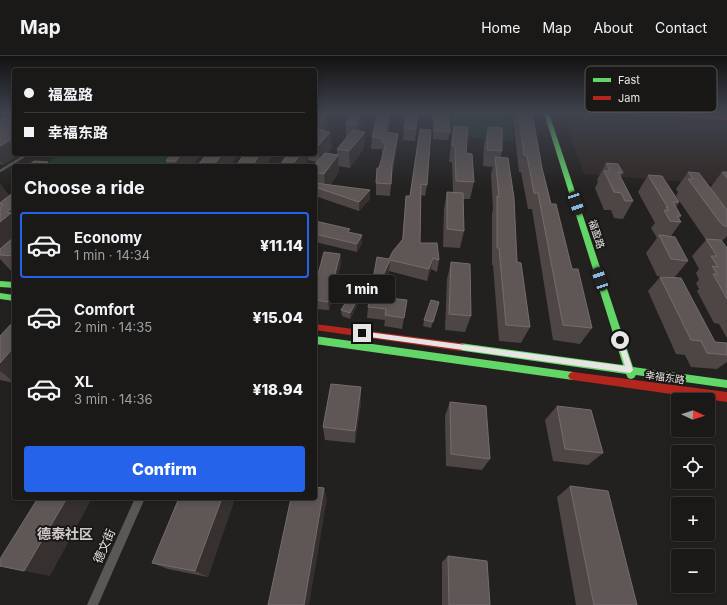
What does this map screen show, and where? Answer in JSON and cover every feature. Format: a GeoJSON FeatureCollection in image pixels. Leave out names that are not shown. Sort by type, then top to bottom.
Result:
{"type":"FeatureCollection","features":[{"type":"Feature","properties":{"kind":"street","name":"福盈路"},"geometry":{"type":"LineString","coordinates":[[555,139],[634,384]]}},
{"type":"Feature","properties":{"kind":"street"},"geometry":{"type":"LineString","coordinates":[[0,284],[12,286]]}},
{"type":"Feature","properties":{"kind":"street"},"geometry":{"type":"LineString","coordinates":[[0,296],[12,298]]}},
{"type":"Feature","properties":{"kind":"street","name":"幸福东路"},"geometry":{"type":"LineString","coordinates":[[317,327],[727,384]]}},
{"type":"Feature","properties":{"kind":"street","name":"幸福东路"},"geometry":{"type":"LineString","coordinates":[[317,340],[727,397]]}},
{"type":"Feature","properties":{"kind":"street","name":"德文街"},"geometry":{"type":"LineString","coordinates":[[92,605],[139,500]]}},
{"type":"Feature","properties":{"kind":"lane"},"geometry":{"type":"LineString","coordinates":[[0,171],[25,156]]}},
{"type":"Feature","properties":{"kind":"shaded area"},"geometry":{"type":"Polygon","coordinates":[[[571,139],[727,139],[727,185],[584,174],[571,139]]]}},
{"type":"Feature","properties":{"kind":"green space"},"geometry":{"type":"Polygon","coordinates":[[[484,139],[514,139],[514,141],[484,139]]]}},
{"type":"Feature","properties":{"kind":"green space"},"geometry":{"type":"Polygon","coordinates":[[[56,156],[186,156],[180,164],[46,164],[56,156]]]}},
{"type":"Feature","properties":{"kind":"building"},"geometry":{"type":"Polygon","coordinates":[[[0,139],[12,139],[12,139],[0,146],[0,139]]]}},
{"type":"Feature","properties":{"kind":"building"},"geometry":{"type":"Polygon","coordinates":[[[317,139],[324,139],[318,146],[317,139]]]}},
{"type":"Feature","properties":{"kind":"building"},"geometry":{"type":"Polygon","coordinates":[[[346,139],[359,139],[349,151],[337,149],[346,139]]]}},
{"type":"Feature","properties":{"kind":"building"},"geometry":{"type":"Polygon","coordinates":[[[383,139],[397,139],[392,165],[391,184],[376,183],[377,168],[379,168],[386,143],[382,142],[383,139]]]}},
{"type":"Feature","properties":{"kind":"building"},"geometry":{"type":"Polygon","coordinates":[[[419,139],[430,139],[427,185],[421,184],[420,243],[437,243],[439,260],[433,258],[429,269],[390,260],[379,284],[382,285],[380,297],[407,300],[404,318],[385,315],[386,309],[368,307],[377,257],[389,259],[393,251],[403,239],[406,196],[410,196],[419,139]]]}},
{"type":"Feature","properties":{"kind":"building"},"geometry":{"type":"Polygon","coordinates":[[[453,139],[467,139],[466,153],[472,154],[474,182],[456,181],[455,146],[452,145],[453,139]]]}},
{"type":"Feature","properties":{"kind":"building"},"geometry":{"type":"Polygon","coordinates":[[[487,139],[502,139],[502,151],[487,150],[487,139]]]}},
{"type":"Feature","properties":{"kind":"building"},"geometry":{"type":"Polygon","coordinates":[[[522,139],[537,139],[551,204],[556,204],[572,269],[578,269],[592,328],[563,325],[538,193],[534,193],[527,156],[524,155],[522,139]]]}},
{"type":"Feature","properties":{"kind":"building"},"geometry":{"type":"Polygon","coordinates":[[[325,153],[338,155],[324,174],[317,172],[317,164],[315,164],[325,153]]]}},
{"type":"Feature","properties":{"kind":"building"},"geometry":{"type":"Polygon","coordinates":[[[170,156],[180,156],[176,161],[166,161],[170,156]]]}},
{"type":"Feature","properties":{"kind":"building"},"geometry":{"type":"Polygon","coordinates":[[[205,156],[220,156],[214,164],[199,164],[205,156]]]}},
{"type":"Feature","properties":{"kind":"building"},"geometry":{"type":"Polygon","coordinates":[[[243,156],[259,156],[253,164],[237,164],[243,156]]]}},
{"type":"Feature","properties":{"kind":"building"},"geometry":{"type":"Polygon","coordinates":[[[288,156],[299,156],[293,164],[281,164],[288,156]]]}},
{"type":"Feature","properties":{"kind":"building"},"geometry":{"type":"Polygon","coordinates":[[[495,157],[508,158],[514,198],[517,262],[521,263],[530,327],[506,325],[499,248],[497,248],[497,196],[499,197],[495,157]]]}},
{"type":"Feature","properties":{"kind":"building"},"geometry":{"type":"Polygon","coordinates":[[[34,161],[48,162],[46,164],[30,164],[34,161]]]}},
{"type":"Feature","properties":{"kind":"building"},"geometry":{"type":"Polygon","coordinates":[[[606,163],[618,164],[623,173],[618,172],[633,201],[625,201],[621,193],[614,192],[604,171],[610,171],[606,163]]]}},
{"type":"Feature","properties":{"kind":"building"},"geometry":{"type":"Polygon","coordinates":[[[688,172],[699,173],[727,210],[727,226],[724,226],[719,221],[688,179],[693,179],[688,172]]]}},
{"type":"Feature","properties":{"kind":"building"},"geometry":{"type":"Polygon","coordinates":[[[722,172],[727,172],[727,178],[722,172]]]}},
{"type":"Feature","properties":{"kind":"building"},"geometry":{"type":"Polygon","coordinates":[[[648,175],[662,176],[679,202],[673,202],[681,216],[677,216],[681,222],[670,221],[664,210],[668,211],[666,207],[668,208],[648,175]]]}},
{"type":"Feature","properties":{"kind":"building"},"geometry":{"type":"Polygon","coordinates":[[[317,183],[370,190],[359,202],[317,188],[317,183]]]}},
{"type":"Feature","properties":{"kind":"building"},"geometry":{"type":"Polygon","coordinates":[[[447,192],[463,193],[464,231],[447,229],[447,192]]]}},
{"type":"Feature","properties":{"kind":"building"},"geometry":{"type":"Polygon","coordinates":[[[12,194],[12,208],[7,212],[11,213],[0,222],[0,207],[3,205],[0,203],[12,194]]]}},
{"type":"Feature","properties":{"kind":"building"},"geometry":{"type":"Polygon","coordinates":[[[317,221],[350,229],[348,232],[362,235],[357,244],[317,234],[317,221]]]}},
{"type":"Feature","properties":{"kind":"building"},"geometry":{"type":"Polygon","coordinates":[[[659,235],[675,237],[688,261],[671,259],[659,235]]]}},
{"type":"Feature","properties":{"kind":"building"},"geometry":{"type":"Polygon","coordinates":[[[12,239],[12,256],[0,255],[0,249],[12,239]]]}},
{"type":"Feature","properties":{"kind":"building"},"geometry":{"type":"Polygon","coordinates":[[[706,239],[721,240],[727,248],[727,299],[713,274],[717,274],[712,266],[718,267],[711,256],[717,256],[706,239]]]}},
{"type":"Feature","properties":{"kind":"building"},"geometry":{"type":"Polygon","coordinates":[[[324,252],[340,254],[328,302],[317,300],[317,278],[324,252]]]}},
{"type":"Feature","properties":{"kind":"building"},"geometry":{"type":"Polygon","coordinates":[[[451,262],[470,264],[471,316],[449,314],[451,262]]]}},
{"type":"Feature","properties":{"kind":"building"},"geometry":{"type":"Polygon","coordinates":[[[660,277],[681,278],[715,342],[727,343],[727,355],[707,353],[701,341],[691,340],[660,277]]]}},
{"type":"Feature","properties":{"kind":"building"},"geometry":{"type":"Polygon","coordinates":[[[355,287],[363,289],[350,313],[341,310],[355,287]]]}},
{"type":"Feature","properties":{"kind":"building"},"geometry":{"type":"Polygon","coordinates":[[[431,300],[439,302],[433,322],[424,320],[431,300]]]}},
{"type":"Feature","properties":{"kind":"building"},"geometry":{"type":"Polygon","coordinates":[[[12,323],[12,349],[0,363],[0,336],[12,323]]]}},
{"type":"Feature","properties":{"kind":"building"},"geometry":{"type":"Polygon","coordinates":[[[331,384],[361,387],[355,431],[323,427],[331,384]]]}},
{"type":"Feature","properties":{"kind":"building"},"geometry":{"type":"Polygon","coordinates":[[[450,402],[486,406],[490,459],[451,454],[450,402]]]}},
{"type":"Feature","properties":{"kind":"building"},"geometry":{"type":"Polygon","coordinates":[[[557,406],[591,410],[603,453],[565,449],[557,406]]]}},
{"type":"Feature","properties":{"kind":"building"},"geometry":{"type":"Polygon","coordinates":[[[570,486],[608,491],[637,605],[594,605],[570,486]]]}},
{"type":"Feature","properties":{"kind":"building"},"geometry":{"type":"Polygon","coordinates":[[[317,487],[324,488],[304,605],[268,605],[291,500],[317,500],[317,487]]]}},
{"type":"Feature","properties":{"kind":"building"},"geometry":{"type":"Polygon","coordinates":[[[37,500],[66,500],[24,571],[0,566],[0,559],[37,500]]]}},
{"type":"Feature","properties":{"kind":"building"},"geometry":{"type":"Polygon","coordinates":[[[178,500],[221,500],[195,571],[152,563],[178,500]]]}},
{"type":"Feature","properties":{"kind":"building"},"geometry":{"type":"Polygon","coordinates":[[[448,556],[487,561],[490,605],[449,605],[448,556]]]}},
{"type":"Feature","properties":{"kind":"traffic: fast"},"geometry":{"type":"LineString","coordinates":[[554,139],[631,375]]}},
{"type":"Feature","properties":{"kind":"traffic: fast"},"geometry":{"type":"LineString","coordinates":[[0,284],[12,285]]}},
{"type":"Feature","properties":{"kind":"traffic: fast"},"geometry":{"type":"LineString","coordinates":[[0,296],[12,298]]}},
{"type":"Feature","properties":{"kind":"traffic: fast"},"geometry":{"type":"LineString","coordinates":[[317,340],[573,376]]}},
{"type":"Feature","properties":{"kind":"traffic: fast"},"geometry":{"type":"LineString","coordinates":[[460,347],[727,384]]}},
{"type":"Feature","properties":{"kind":"traffic: jam"},"geometry":{"type":"LineString","coordinates":[[317,327],[460,347]]}},
{"type":"Feature","properties":{"kind":"traffic: jam"},"geometry":{"type":"LineString","coordinates":[[573,376],[727,397]]}},
{"type":"Feature","properties":{"kind":"district","name":"德泰社区"},"geometry":{"type":"Point","coordinates":[65,533]}},
{"type":"Feature","properties":{"kind":"route"},"geometry":{"type":"LineString","coordinates":[[362,333],[630,370],[620,340]]}}]}
